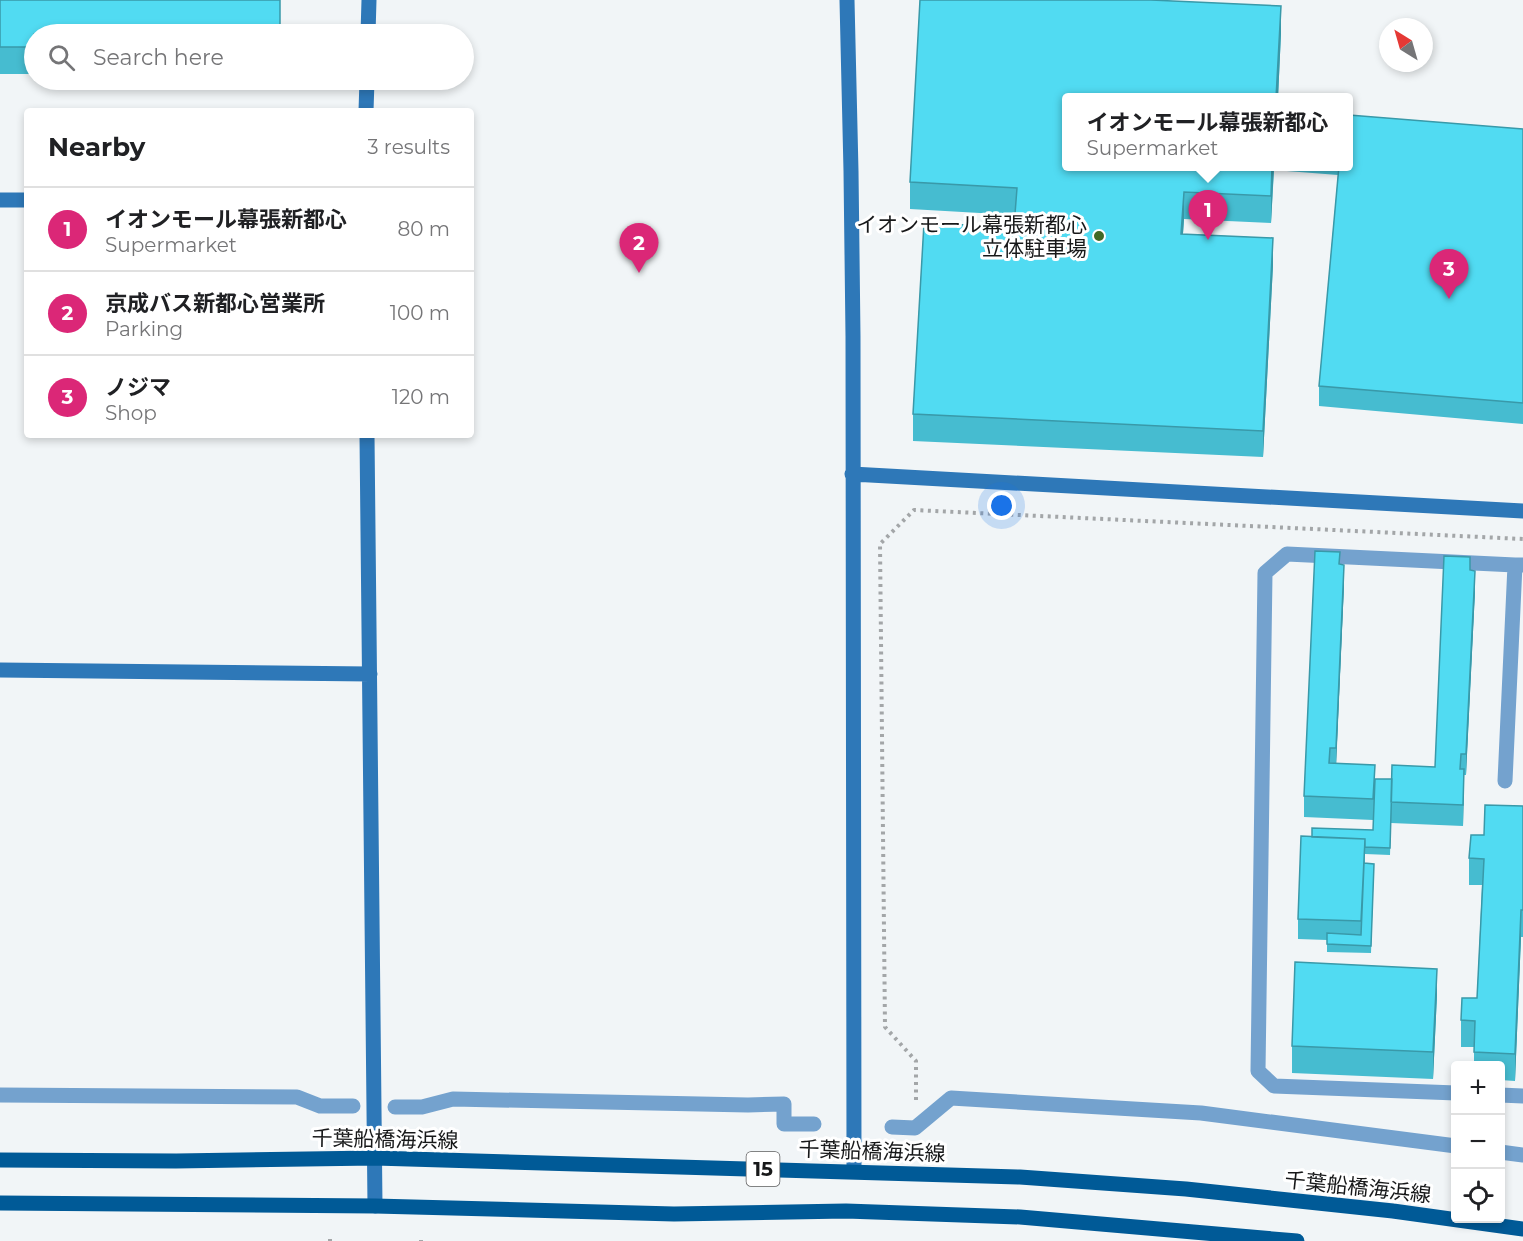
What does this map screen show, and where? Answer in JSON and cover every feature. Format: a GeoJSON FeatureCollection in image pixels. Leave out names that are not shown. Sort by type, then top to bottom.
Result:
{"type":"FeatureCollection","features":[{"type":"Feature","properties":{"kind":"main road","name":"千葉船橋海浜線"},"geometry":{"type":"LineString","coordinates":[[0,1160],[176,1161],[375,1158],[1020,1177],[1186,1189],[1393,1210],[1523,1229]]}},
{"type":"Feature","properties":{"kind":"main road","name":"15"},"geometry":{"type":"LineString","coordinates":[[0,1203],[375,1206],[674,1214],[846,1211],[997,1216],[1297,1241]]}},
{"type":"Feature","properties":{"kind":"street"},"geometry":{"type":"LineString","coordinates":[[368,24],[369,0]]}},
{"type":"Feature","properties":{"kind":"street"},"geometry":{"type":"LineString","coordinates":[[847,0],[852,194],[854,1171]]}},
{"type":"Feature","properties":{"kind":"street"},"geometry":{"type":"LineString","coordinates":[[366,108],[367,90]]}},
{"type":"Feature","properties":{"kind":"street"},"geometry":{"type":"LineString","coordinates":[[0,200],[24,200]]}},
{"type":"Feature","properties":{"kind":"street"},"geometry":{"type":"LineString","coordinates":[[367,438],[375,1206]]}},
{"type":"Feature","properties":{"kind":"street"},"geometry":{"type":"LineString","coordinates":[[852,474],[1523,511]]}},
{"type":"Feature","properties":{"kind":"street"},"geometry":{"type":"LineString","coordinates":[[1451,1093],[1274,1086],[1258,1071],[1265,573],[1287,554],[1519,565],[1505,781]]}},
{"type":"Feature","properties":{"kind":"street"},"geometry":{"type":"LineString","coordinates":[[0,670],[370,674]]}},
{"type":"Feature","properties":{"kind":"street"},"geometry":{"type":"LineString","coordinates":[[0,1095],[297,1097],[320,1106],[353,1106]]}},
{"type":"Feature","properties":{"kind":"street"},"geometry":{"type":"LineString","coordinates":[[1505,1095],[1523,1096]]}},
{"type":"Feature","properties":{"kind":"street"},"geometry":{"type":"LineString","coordinates":[[892,1127],[915,1128],[951,1098],[1201,1113],[1451,1145]]}},
{"type":"Feature","properties":{"kind":"street"},"geometry":{"type":"LineString","coordinates":[[395,1107],[422,1107],[453,1100],[784,1104],[784,1124],[814,1124]]}},
{"type":"Feature","properties":{"kind":"street"},"geometry":{"type":"LineString","coordinates":[[1505,1153],[1523,1155]]}},
{"type":"Feature","properties":{"kind":"path"},"geometry":{"type":"LineString","coordinates":[[915,1128],[916,1061],[885,1027],[880,544],[904,518],[914,510],[1523,539]]}},
{"type":"Feature","properties":{"kind":"building"},"geometry":{"type":"Polygon","coordinates":[[[0,0],[280,0],[280,24],[24,24],[24,47],[0,47],[0,0]]]}},
{"type":"Feature","properties":{"kind":"building","name":"イオンモール幕張新都心 立体駐車場"},"geometry":{"type":"Polygon","coordinates":[[[920,0],[1151,0],[1281,6],[1276,93],[1062,93],[1062,171],[1272,171],[1271,196],[1184,192],[1181,234],[1273,238],[1263,431],[913,414],[924,223],[1014,227],[1017,188],[910,182],[920,0]]]}},
{"type":"Feature","properties":{"kind":"building"},"geometry":{"type":"Polygon","coordinates":[[[1353,115],[1523,129],[1523,403],[1319,386],[1339,171],[1353,171],[1353,115]]]}},
{"type":"Feature","properties":{"kind":"building"},"geometry":{"type":"Polygon","coordinates":[[[1315,551],[1340,552],[1339,564],[1344,565],[1336,748],[1330,748],[1329,763],[1375,765],[1373,799],[1304,796],[1315,551]]]}},
{"type":"Feature","properties":{"kind":"building"},"geometry":{"type":"Polygon","coordinates":[[[1444,556],[1470,557],[1470,570],[1475,571],[1466,754],[1461,754],[1460,769],[1464,769],[1463,805],[1391,802],[1392,765],[1435,767],[1444,556]]]}},
{"type":"Feature","properties":{"kind":"building"},"geometry":{"type":"Polygon","coordinates":[[[1375,779],[1392,779],[1390,848],[1365,847],[1365,839],[1312,837],[1312,828],[1373,830],[1375,779]]]}},
{"type":"Feature","properties":{"kind":"building"},"geometry":{"type":"Polygon","coordinates":[[[1485,805],[1523,806],[1523,910],[1521,910],[1515,1054],[1474,1052],[1475,1021],[1461,1020],[1462,998],[1477,998],[1484,859],[1469,858],[1471,835],[1484,835],[1485,805]]]}},
{"type":"Feature","properties":{"kind":"building"},"geometry":{"type":"Polygon","coordinates":[[[1301,836],[1365,839],[1361,921],[1298,919],[1301,836]]]}},
{"type":"Feature","properties":{"kind":"building"},"geometry":{"type":"Polygon","coordinates":[[[1364,863],[1374,864],[1371,946],[1327,944],[1327,933],[1361,935],[1364,863]]]}},
{"type":"Feature","properties":{"kind":"building"},"geometry":{"type":"Polygon","coordinates":[[[1295,962],[1437,969],[1433,1052],[1292,1046],[1295,962]]]}},
{"type":"Feature","properties":{"kind":"place","name":"イオンモール幕張新都心 立体駐車場"},"geometry":{"type":"Point","coordinates":[1099,236]}},
{"type":"Feature","properties":{"kind":"place","name":"イオンモール幕張新都心"},"geometry":{"type":"Point","coordinates":[1208,240]}},
{"type":"Feature","properties":{"kind":"place","name":"京成バス新都心営業所"},"geometry":{"type":"Point","coordinates":[639,273]}},
{"type":"Feature","properties":{"kind":"place","name":"ノジマ"},"geometry":{"type":"Point","coordinates":[1449,299]}}]}
